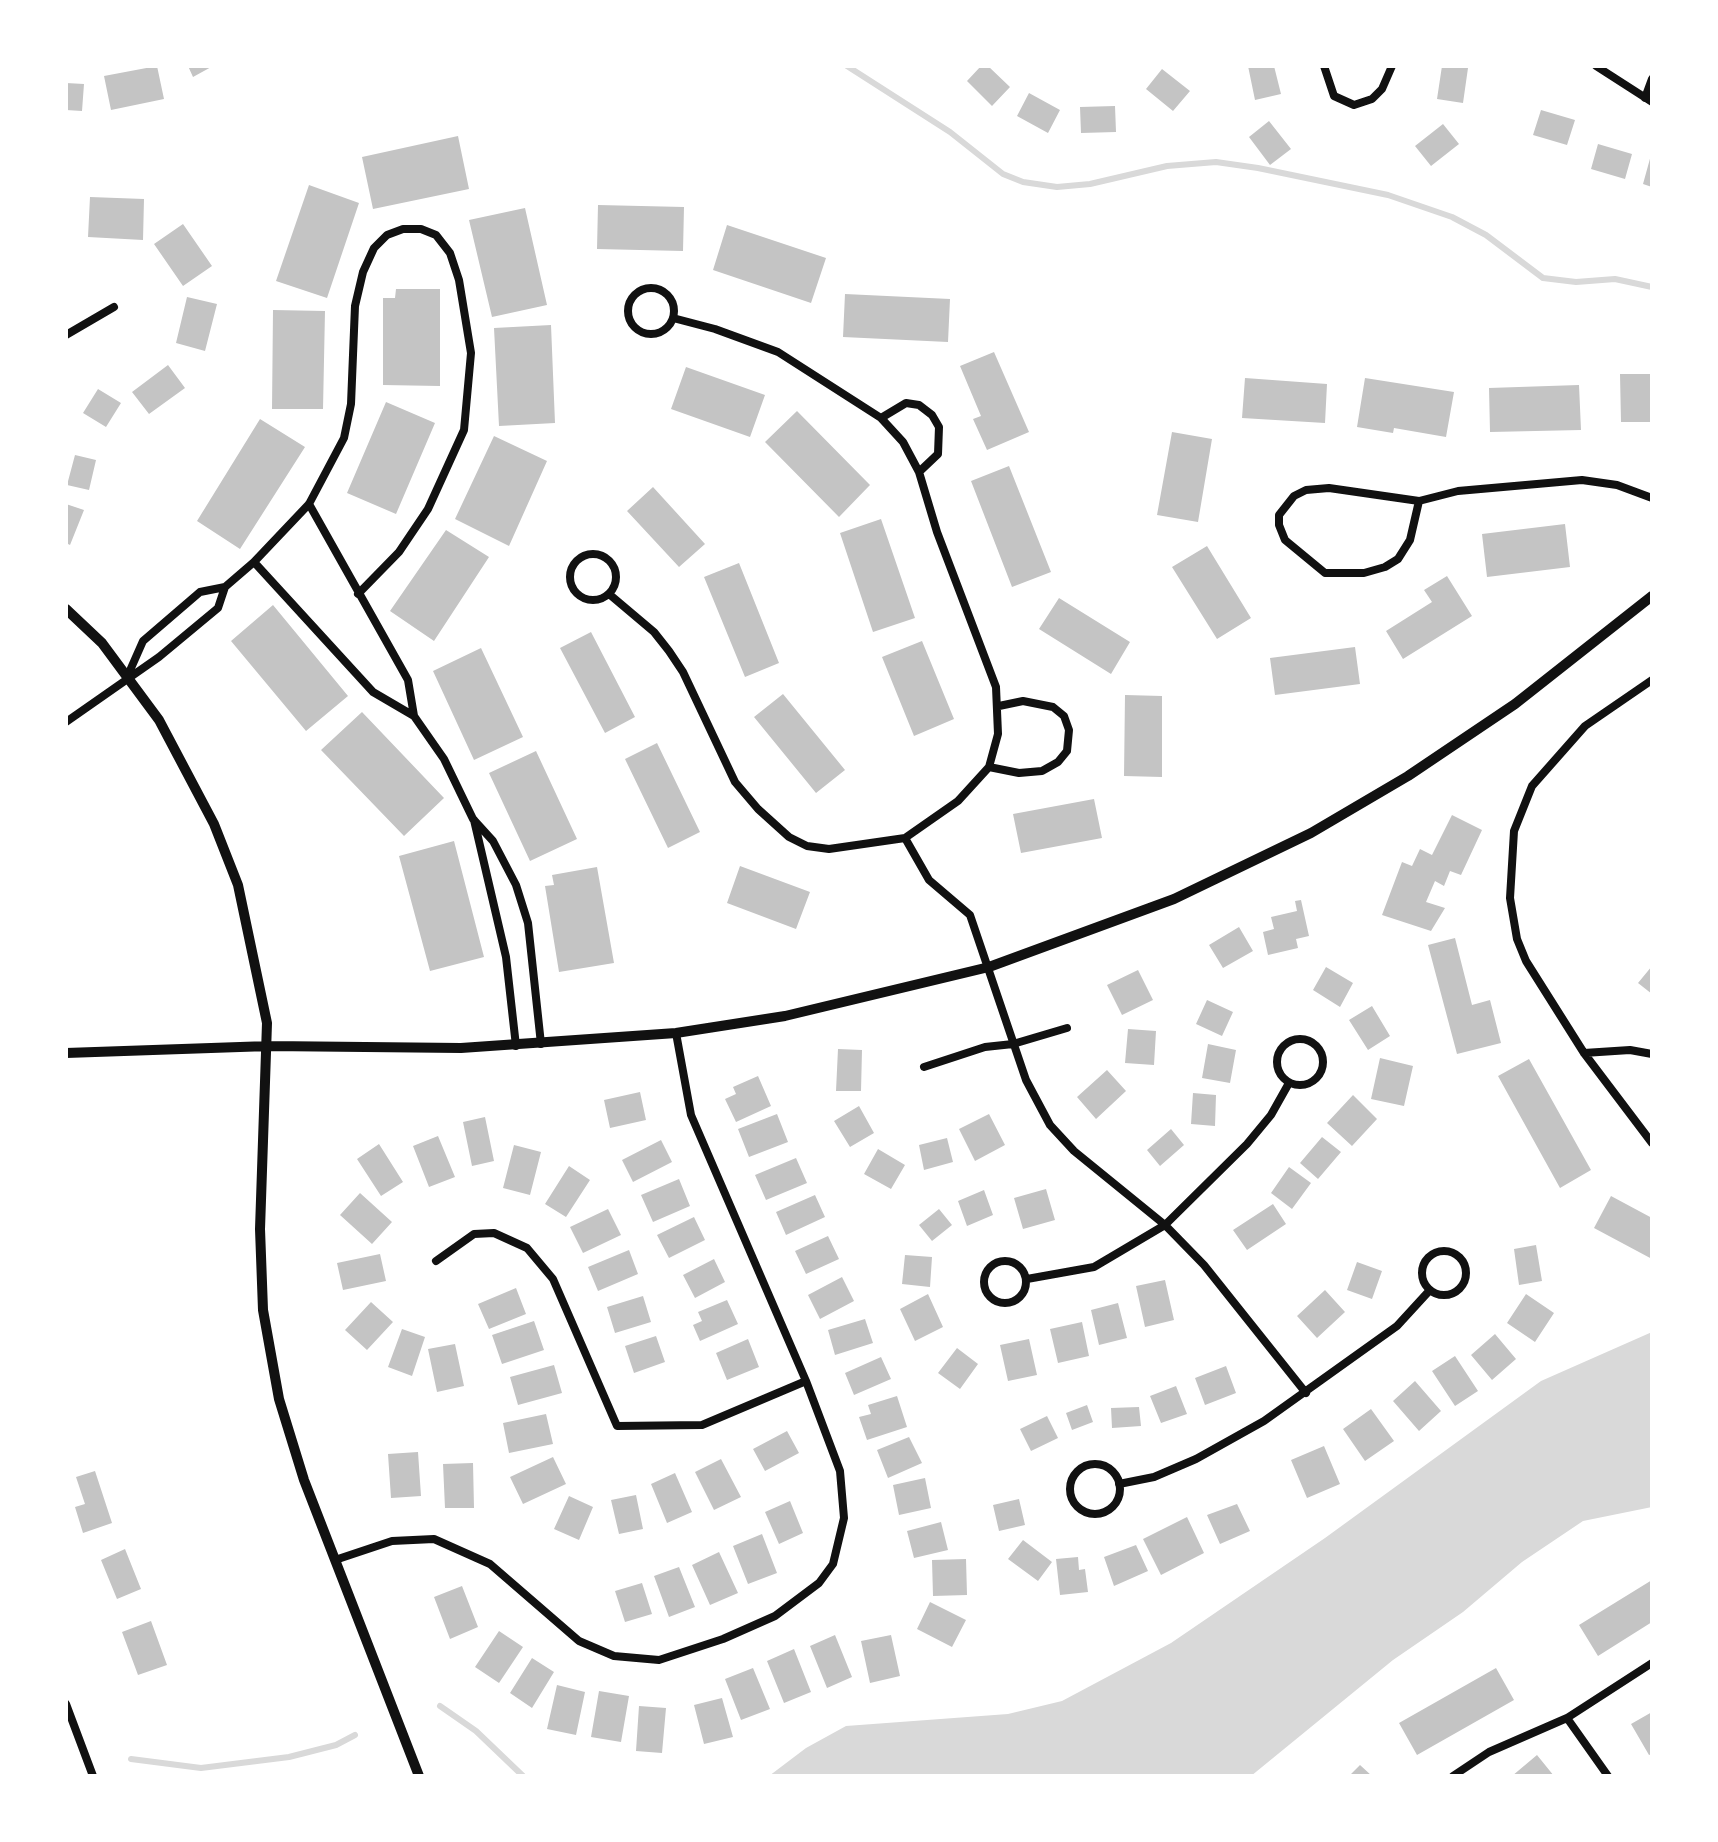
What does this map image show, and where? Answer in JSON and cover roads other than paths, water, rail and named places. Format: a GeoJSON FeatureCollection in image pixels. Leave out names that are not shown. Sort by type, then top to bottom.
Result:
{"type":"FeatureCollection","features":[{"type":"Feature","properties":{"kind":"street"},"geometry":{"type":"LineString","coordinates":[[1324,66],[1334,96],[1354,105],[1372,99],[1382,89],[1392,66]]}},
{"type":"Feature","properties":{"kind":"street"},"geometry":{"type":"LineString","coordinates":[[1596,66],[1648,100],[1652,79]]}},
{"type":"Feature","properties":{"kind":"street"},"geometry":{"type":"LineString","coordinates":[[128,675],[143,641],[200,592],[225,587],[254,562],[309,504],[344,438],[351,404],[355,306],[374,248],[387,235],[403,229],[421,229],[436,235],[450,253],[466,317],[471,366],[464,430],[428,509],[399,552],[358,594]]}},
{"type":"Feature","properties":{"kind":"street"},"geometry":{"type":"LineString","coordinates":[[657,289],[670,299],[673,318],[658,333],[643,333],[631,323],[629,305],[643,290],[657,289]]}},
{"type":"Feature","properties":{"kind":"street"},"geometry":{"type":"LineString","coordinates":[[66,335],[114,307]]}},
{"type":"Feature","properties":{"kind":"street"},"geometry":{"type":"LineString","coordinates":[[609,594],[654,632],[669,651],[683,672],[735,782],[758,809],[789,837],[807,846],[829,849],[905,838],[958,801],[989,767],[998,734],[999,706],[989,663],[937,532],[919,472],[903,442],[881,418],[778,352],[715,329],[673,318]]}},
{"type":"Feature","properties":{"kind":"street"},"geometry":{"type":"LineString","coordinates":[[881,418],[906,403],[919,405],[932,415],[939,427],[938,454],[919,472]]}},
{"type":"Feature","properties":{"kind":"street"},"geometry":{"type":"LineString","coordinates":[[1419,501],[1410,540],[1398,559],[1385,567],[1364,573],[1325,573],[1285,540],[1279,525],[1285,503],[1306,490],[1329,488],[1419,501],[1458,491],[1582,480],[1617,485],[1652,498]]}},
{"type":"Feature","properties":{"kind":"street"},"geometry":{"type":"LineString","coordinates":[[309,504],[408,680],[414,716]]}},
{"type":"Feature","properties":{"kind":"street"},"geometry":{"type":"LineString","coordinates":[[596,553],[612,562],[617,578],[609,594],[592,600],[578,594],[570,579],[579,558],[596,553]]}},
{"type":"Feature","properties":{"kind":"street"},"geometry":{"type":"LineString","coordinates":[[254,562],[373,692],[414,716],[444,759],[473,819],[506,957],[516,1046]]}},
{"type":"Feature","properties":{"kind":"street"},"geometry":{"type":"LineString","coordinates":[[66,722],[128,675],[159,657],[218,608],[225,587]]}},
{"type":"Feature","properties":{"kind":"street"},"geometry":{"type":"LineString","coordinates":[[66,1053],[269,1046],[516,1046],[676,1033],[841,1004],[989,967],[1174,899],[1311,833],[1408,776],[1515,704],[1652,596]]}},
{"type":"Feature","properties":{"kind":"street"},"geometry":{"type":"LineString","coordinates":[[66,609],[128,675],[188,771],[238,885],[254,947],[269,1046],[260,1229],[263,1310],[279,1399],[304,1480],[419,1776]]}},
{"type":"Feature","properties":{"kind":"street"},"geometry":{"type":"LineString","coordinates":[[1652,680],[1585,726],[1532,786],[1514,831],[1510,898],[1517,939],[1526,961],[1584,1053],[1652,1143]]}},
{"type":"Feature","properties":{"kind":"street"},"geometry":{"type":"LineString","coordinates":[[989,767],[1019,773],[1042,771],[1058,762],[1067,751],[1069,730],[1064,716],[1053,707],[1023,701],[999,706]]}},
{"type":"Feature","properties":{"kind":"street"},"geometry":{"type":"LineString","coordinates":[[473,819],[493,841],[524,904],[541,1044]]}},
{"type":"Feature","properties":{"kind":"street"},"geometry":{"type":"LineString","coordinates":[[905,838],[929,880],[970,915],[1013,1044],[1050,1125],[1074,1151],[1165,1225],[1236,1302],[1306,1393]]}},
{"type":"Feature","properties":{"kind":"street"},"geometry":{"type":"LineString","coordinates":[[924,1067],[985,1047],[1013,1044],[1067,1028]]}},
{"type":"Feature","properties":{"kind":"street"},"geometry":{"type":"LineString","coordinates":[[335,1560],[392,1541],[434,1539],[490,1564],[579,1641],[614,1656],[659,1660],[723,1639],[775,1616],[797,1601],[833,1564],[844,1518],[840,1471],[806,1381],[691,1115],[676,1033]]}},
{"type":"Feature","properties":{"kind":"street"},"geometry":{"type":"LineString","coordinates":[[1294,1039],[1310,1041],[1323,1058],[1321,1073],[1310,1083],[1289,1083],[1276,1063],[1281,1048],[1294,1039]]}},
{"type":"Feature","properties":{"kind":"street"},"geometry":{"type":"LineString","coordinates":[[1584,1053],[1630,1050],[1652,1054]]}},
{"type":"Feature","properties":{"kind":"street"},"geometry":{"type":"LineString","coordinates":[[1027,1279],[1094,1267],[1165,1225],[1247,1144],[1271,1115],[1289,1083]]}},
{"type":"Feature","properties":{"kind":"street"},"geometry":{"type":"LineString","coordinates":[[436,1261],[474,1234],[494,1233],[527,1248],[553,1279],[617,1426],[702,1425],[806,1381]]}},
{"type":"Feature","properties":{"kind":"street"},"geometry":{"type":"LineString","coordinates":[[1440,1251],[1457,1255],[1466,1272],[1459,1289],[1442,1295],[1430,1290],[1422,1278],[1426,1259],[1440,1251]]}},
{"type":"Feature","properties":{"kind":"street"},"geometry":{"type":"LineString","coordinates":[[1005,1260],[1018,1264],[1027,1279],[1022,1296],[1010,1303],[994,1300],[984,1280],[991,1265],[1005,1260]]}},
{"type":"Feature","properties":{"kind":"street"},"geometry":{"type":"LineString","coordinates":[[1119,1484],[1154,1477],[1218,1448],[1306,1393],[1412,1313],[1430,1290]]}},
{"type":"Feature","properties":{"kind":"street"},"geometry":{"type":"LineString","coordinates":[[1095,1464],[1111,1470],[1119,1484],[1116,1501],[1100,1513],[1081,1509],[1070,1489],[1077,1471],[1095,1464]]}},
{"type":"Feature","properties":{"kind":"street"},"geometry":{"type":"LineString","coordinates":[[1453,1776],[1489,1752],[1567,1718],[1652,1663]]}},
{"type":"Feature","properties":{"kind":"street"},"geometry":{"type":"LineString","coordinates":[[66,1704],[93,1776]]}},
{"type":"Feature","properties":{"kind":"street"},"geometry":{"type":"LineString","coordinates":[[1567,1718],[1608,1776]]}},
{"type":"Feature","properties":{"kind":"waterway"},"geometry":{"type":"LineString","coordinates":[[847,66],[950,132],[1003,174],[1023,182],[1057,187],[1090,184],[1167,166],[1216,162],[1258,168],[1388,195],[1452,217],[1486,235],[1543,278],[1576,282],[1615,279],[1652,287]]}},
{"type":"Feature","properties":{"kind":"waterway"},"geometry":{"type":"LineString","coordinates":[[440,1706],[476,1731],[523,1776]]}},
{"type":"Feature","properties":{"kind":"waterway"},"geometry":{"type":"LineString","coordinates":[[131,1759],[201,1768],[289,1757],[336,1745],[355,1735]]}}]}
